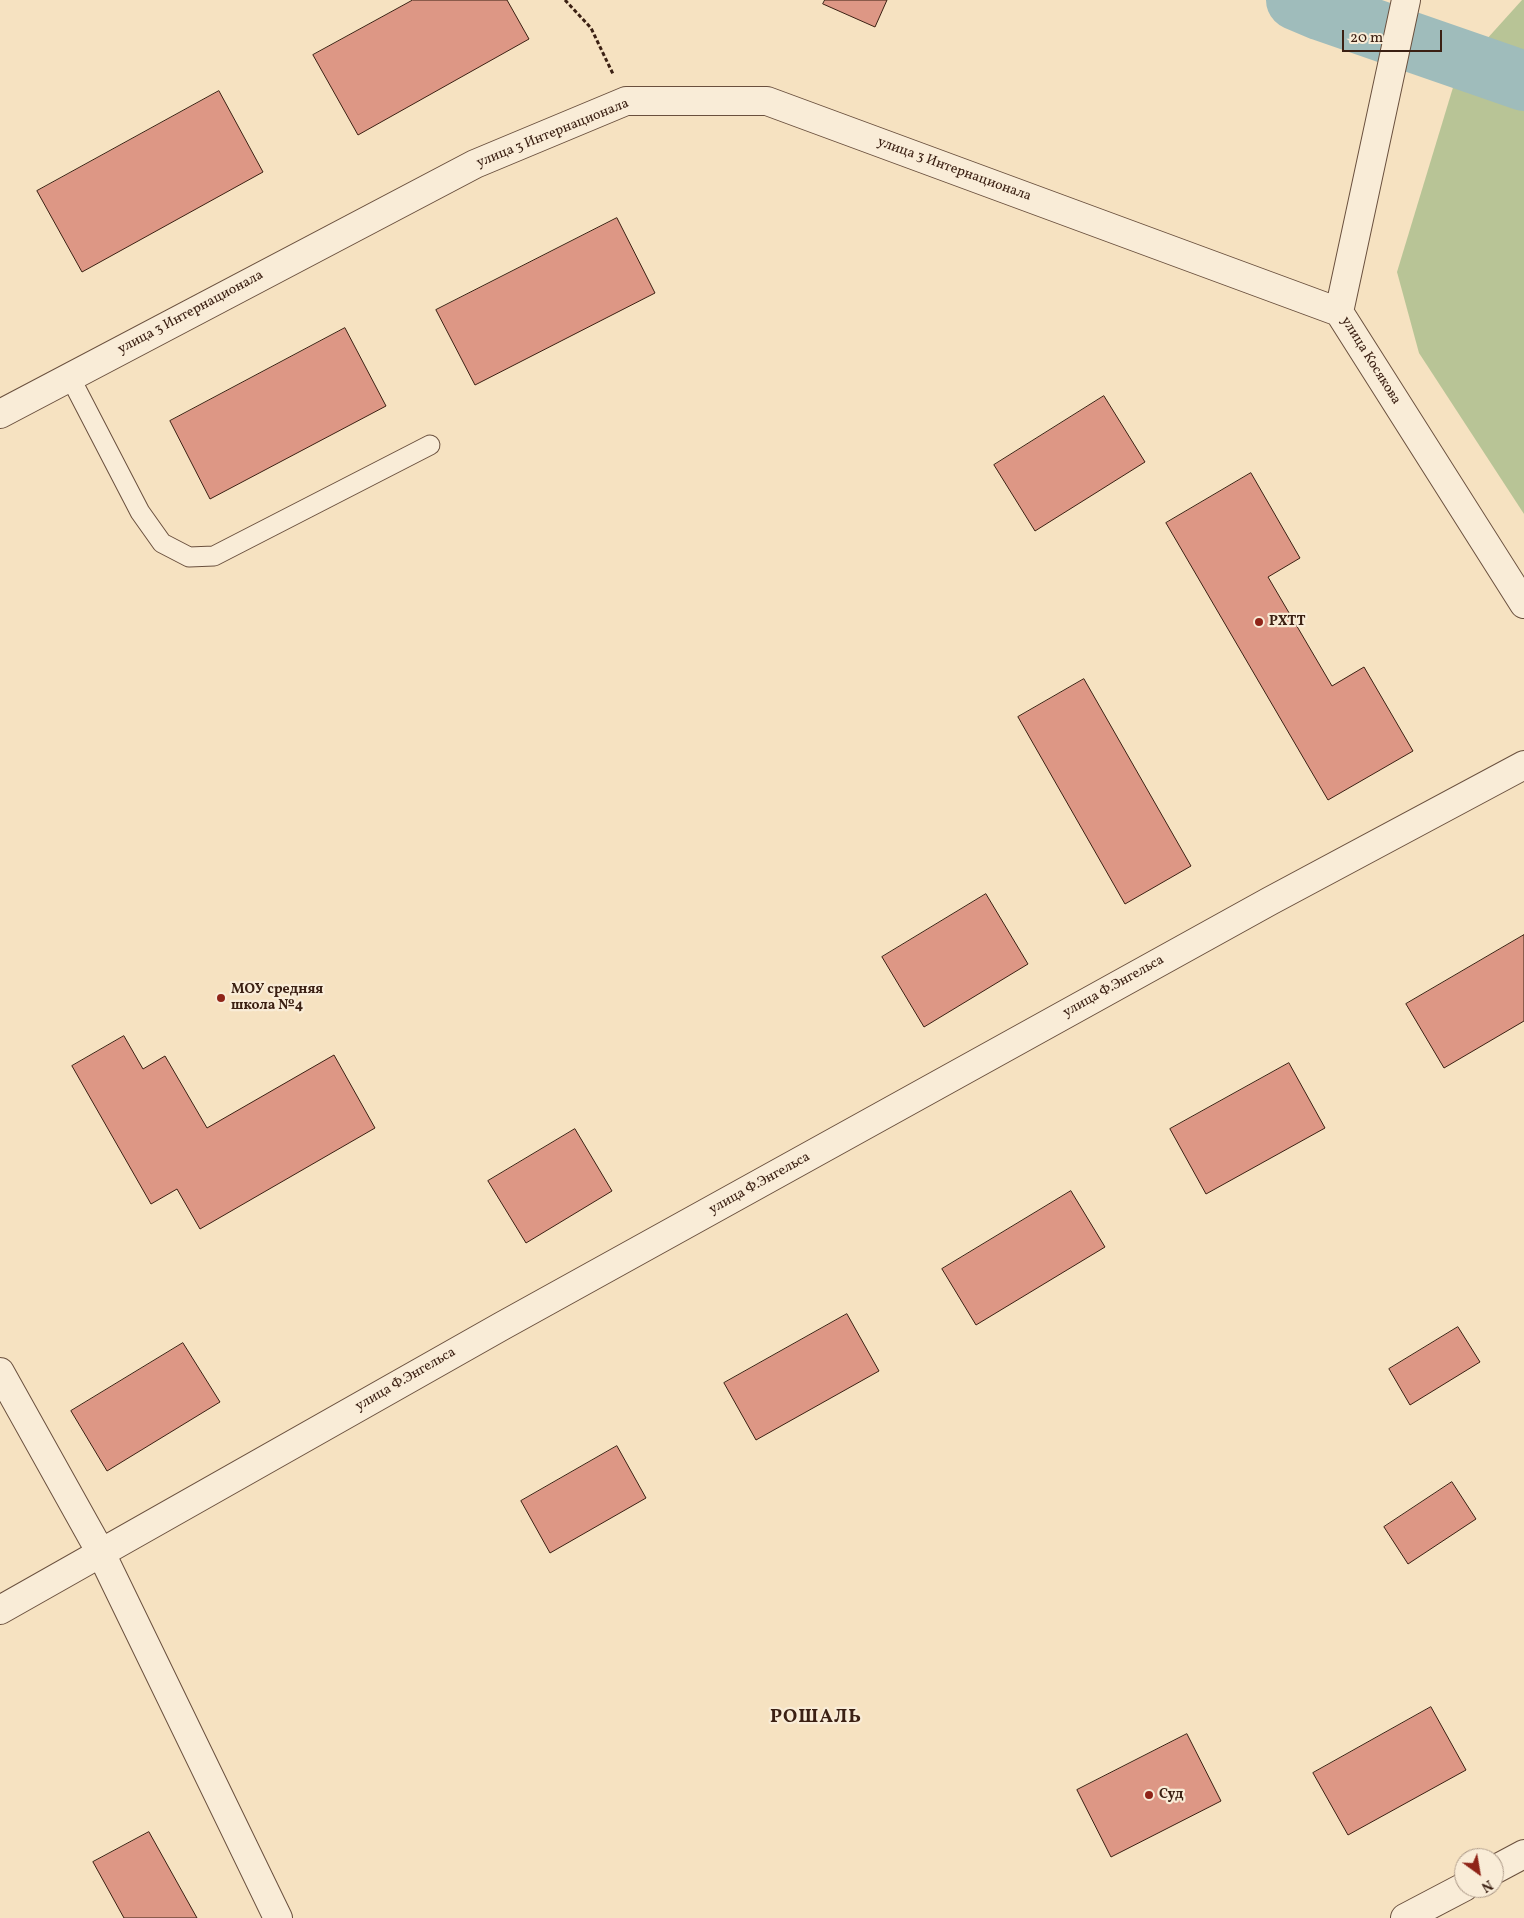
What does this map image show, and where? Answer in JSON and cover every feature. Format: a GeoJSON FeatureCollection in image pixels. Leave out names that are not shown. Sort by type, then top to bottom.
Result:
{"type":"FeatureCollection","features":[{"type":"Feature","properties":{"kind":"street","name":"улица Косякова"},"geometry":{"type":"LineString","coordinates":[[1406,0],[1339,312],[1524,604]]}},
{"type":"Feature","properties":{"kind":"street","name":"улица 3 Интернационала"},"geometry":{"type":"LineString","coordinates":[[0,414],[475,164],[626,102],[767,101],[1339,312]]}},
{"type":"Feature","properties":{"kind":"street","name":"улица Ф.Энгельса"},"geometry":{"type":"LineString","coordinates":[[0,1610],[502,1326],[1270,901],[1524,765]]}},
{"type":"Feature","properties":{"kind":"street"},"geometry":{"type":"LineString","coordinates":[[0,1372],[101,1553],[278,1918]]}},
{"type":"Feature","properties":{"kind":"street"},"geometry":{"type":"LineString","coordinates":[[1504,1865],[1524,1854]]}},
{"type":"Feature","properties":{"kind":"street"},"geometry":{"type":"LineString","coordinates":[[1406,1918],[1454,1892]]}},
{"type":"Feature","properties":{"kind":"lane"},"geometry":{"type":"LineString","coordinates":[[70,377],[140,512],[162,543],[189,556],[214,556],[430,445]]}},
{"type":"Feature","properties":{"kind":"path"},"geometry":{"type":"LineString","coordinates":[[566,0],[591,28],[626,102]]}},
{"type":"Feature","properties":{"kind":"green space"},"geometry":{"type":"Polygon","coordinates":[[[1524,0],[1524,514],[1419,353],[1397,272],[1458,71],[1524,0]]]}},
{"type":"Feature","properties":{"kind":"building"},"geometry":{"type":"Polygon","coordinates":[[[413,0],[507,0],[529,39],[358,135],[313,55],[413,0]]]}},
{"type":"Feature","properties":{"kind":"building"},"geometry":{"type":"Polygon","coordinates":[[[825,0],[887,0],[875,27],[823,4],[825,0]]]}},
{"type":"Feature","properties":{"kind":"building"},"geometry":{"type":"Polygon","coordinates":[[[219,91],[263,172],[82,272],[37,191],[219,91]]]}},
{"type":"Feature","properties":{"kind":"building"},"geometry":{"type":"Polygon","coordinates":[[[617,218],[655,293],[475,385],[436,310],[617,218]]]}},
{"type":"Feature","properties":{"kind":"building"},"geometry":{"type":"Polygon","coordinates":[[[345,328],[386,406],[210,499],[170,421],[345,328]]]}},
{"type":"Feature","properties":{"kind":"building"},"geometry":{"type":"Polygon","coordinates":[[[1104,396],[1145,462],[1035,531],[994,465],[1104,396]]]}},
{"type":"Feature","properties":{"kind":"building","name":"РХТТ"},"geometry":{"type":"Polygon","coordinates":[[[1251,473],[1300,558],[1268,577],[1332,686],[1364,667],[1413,751],[1328,800],[1166,523],[1251,473]]]}},
{"type":"Feature","properties":{"kind":"building"},"geometry":{"type":"Polygon","coordinates":[[[1084,679],[1191,866],[1125,904],[1018,717],[1084,679]]]}},
{"type":"Feature","properties":{"kind":"building"},"geometry":{"type":"Polygon","coordinates":[[[986,894],[1028,964],[924,1027],[882,957],[986,894]]]}},
{"type":"Feature","properties":{"kind":"building"},"geometry":{"type":"Polygon","coordinates":[[[1524,935],[1524,1021],[1444,1068],[1406,1004],[1524,935]]]}},
{"type":"Feature","properties":{"kind":"building"},"geometry":{"type":"Polygon","coordinates":[[[124,1036],[143,1069],[165,1056],[207,1128],[334,1055],[375,1128],[200,1229],[177,1189],[151,1204],[72,1066],[124,1036]]]}},
{"type":"Feature","properties":{"kind":"building"},"geometry":{"type":"Polygon","coordinates":[[[1289,1063],[1325,1128],[1206,1194],[1170,1129],[1289,1063]]]}},
{"type":"Feature","properties":{"kind":"building"},"geometry":{"type":"Polygon","coordinates":[[[575,1129],[612,1191],[526,1243],[488,1181],[575,1129]]]}},
{"type":"Feature","properties":{"kind":"building"},"geometry":{"type":"Polygon","coordinates":[[[1071,1191],[1105,1247],[976,1325],[942,1269],[1071,1191]]]}},
{"type":"Feature","properties":{"kind":"building"},"geometry":{"type":"Polygon","coordinates":[[[847,1314],[879,1371],[756,1440],[724,1383],[847,1314]]]}},
{"type":"Feature","properties":{"kind":"building"},"geometry":{"type":"Polygon","coordinates":[[[1458,1327],[1480,1362],[1410,1405],[1389,1369],[1458,1327]]]}},
{"type":"Feature","properties":{"kind":"building"},"geometry":{"type":"Polygon","coordinates":[[[183,1343],[220,1402],[107,1471],[71,1411],[183,1343]]]}},
{"type":"Feature","properties":{"kind":"building"},"geometry":{"type":"Polygon","coordinates":[[[617,1446],[646,1498],[550,1553],[521,1501],[617,1446]]]}},
{"type":"Feature","properties":{"kind":"building"},"geometry":{"type":"Polygon","coordinates":[[[1452,1482],[1476,1519],[1408,1564],[1384,1527],[1452,1482]]]}},
{"type":"Feature","properties":{"kind":"building"},"geometry":{"type":"Polygon","coordinates":[[[1431,1707],[1466,1770],[1348,1835],[1313,1773],[1431,1707]]]}},
{"type":"Feature","properties":{"kind":"building","name":"Суд"},"geometry":{"type":"Polygon","coordinates":[[[1187,1734],[1221,1801],[1111,1857],[1077,1790],[1187,1734]]]}},
{"type":"Feature","properties":{"kind":"building"},"geometry":{"type":"Polygon","coordinates":[[[149,1832],[197,1918],[124,1918],[93,1862],[149,1832]]]}},
{"type":"Feature","properties":{"kind":"waterway"},"geometry":{"type":"LineString","coordinates":[[1296,0],[1322,11],[1524,81]]}},
{"type":"Feature","properties":{"kind":"place","name":"РХТТ"},"geometry":{"type":"Point","coordinates":[1259,622]}},
{"type":"Feature","properties":{"kind":"place","name":"МОУ средняя школа №4"},"geometry":{"type":"Point","coordinates":[221,998]}},
{"type":"Feature","properties":{"kind":"place","name":"Суд"},"geometry":{"type":"Point","coordinates":[1149,1795]}},
{"type":"Feature","properties":{"kind":"district","name":"РОШАЛЬ"},"geometry":{"type":"Point","coordinates":[816,1719]}}]}
